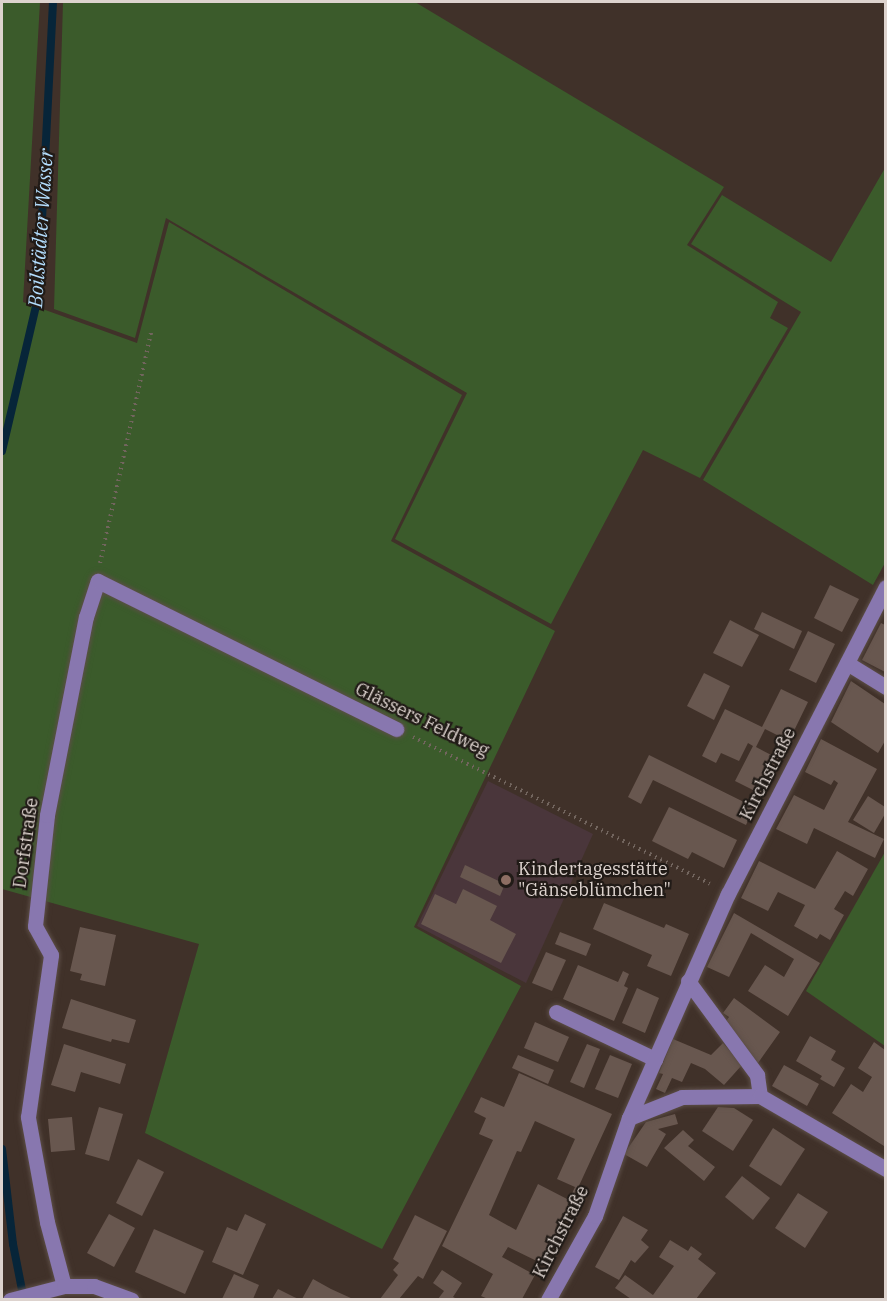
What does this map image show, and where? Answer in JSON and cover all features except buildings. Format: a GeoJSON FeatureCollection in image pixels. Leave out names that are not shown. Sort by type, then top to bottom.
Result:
{"type":"FeatureCollection","features":[{"type":"Feature","properties":{"kind":"street","name":"Glässers Feldweg"},"geometry":{"type":"LineString","coordinates":[[98,581],[396,729]]}},
{"type":"Feature","properties":{"kind":"street","name":"Dorfstraße"},"geometry":{"type":"LineString","coordinates":[[64,1286],[47,1222],[28,1117],[51,955],[35,926],[48,815],[87,617],[98,581]]}},
{"type":"Feature","properties":{"kind":"street","name":"Kirchstraße"},"geometry":{"type":"LineString","coordinates":[[548,1299],[595,1216],[629,1118],[728,894],[885,587]]}},
{"type":"Feature","properties":{"kind":"street"},"geometry":{"type":"LineString","coordinates":[[847,663],[885,687]]}},
{"type":"Feature","properties":{"kind":"street"},"geometry":{"type":"LineString","coordinates":[[688,981],[757,1075],[760,1096]]}},
{"type":"Feature","properties":{"kind":"street"},"geometry":{"type":"LineString","coordinates":[[556,1012],[655,1059]]}},
{"type":"Feature","properties":{"kind":"street"},"geometry":{"type":"LineString","coordinates":[[629,1118],[682,1097],[760,1096],[885,1169]]}},
{"type":"Feature","properties":{"kind":"street"},"geometry":{"type":"LineString","coordinates":[[10,1299],[64,1286],[93,1286],[132,1299]]}},
{"type":"Feature","properties":{"kind":"path"},"geometry":{"type":"LineString","coordinates":[[98,581],[101,556],[151,333]]}},
{"type":"Feature","properties":{"kind":"path","name":"Glässers Feldweg"},"geometry":{"type":"LineString","coordinates":[[396,729],[728,894]]}},
{"type":"Feature","properties":{"kind":"shaded area","name":"Kindertagesstätte \"Gänseblümchen\""},"geometry":{"type":"Polygon","coordinates":[[[488,781],[593,834],[526,983],[417,926],[488,781]]]}},
{"type":"Feature","properties":{"kind":"green space"},"geometry":{"type":"Polygon","coordinates":[[[2,2],[40,2],[23,302],[137,343],[169,222],[462,395],[391,541],[555,631],[414,927],[521,986],[382,1249],[145,1133],[199,944],[2,889],[2,2]]]}},
{"type":"Feature","properties":{"kind":"green space"},"geometry":{"type":"Polygon","coordinates":[[[63,2],[415,2],[724,187],[687,245],[778,302],[770,318],[788,328],[700,478],[643,450],[551,624],[395,539],[467,393],[166,218],[135,338],[54,309],[63,2]]]}},
{"type":"Feature","properties":{"kind":"green space"},"geometry":{"type":"Polygon","coordinates":[[[885,168],[886,561],[873,585],[703,480],[801,312],[691,244],[722,195],[831,262],[885,168]]]}},
{"type":"Feature","properties":{"kind":"green space"},"geometry":{"type":"Polygon","coordinates":[[[885,852],[886,1046],[806,991],[885,852]]]}},
{"type":"Feature","properties":{"kind":"waterway","name":"Boilstädter Wasser"},"geometry":{"type":"LineString","coordinates":[[2,451],[38,298],[53,2]]}},
{"type":"Feature","properties":{"kind":"waterway","name":"Boilstädter Wasser"},"geometry":{"type":"LineString","coordinates":[[2,1149],[13,1244],[24,1300]]}},
{"type":"Feature","properties":{"kind":"place","name":"Kindertagesstätte \"Gänseblümchen\""},"geometry":{"type":"Point","coordinates":[506,880]}}]}
